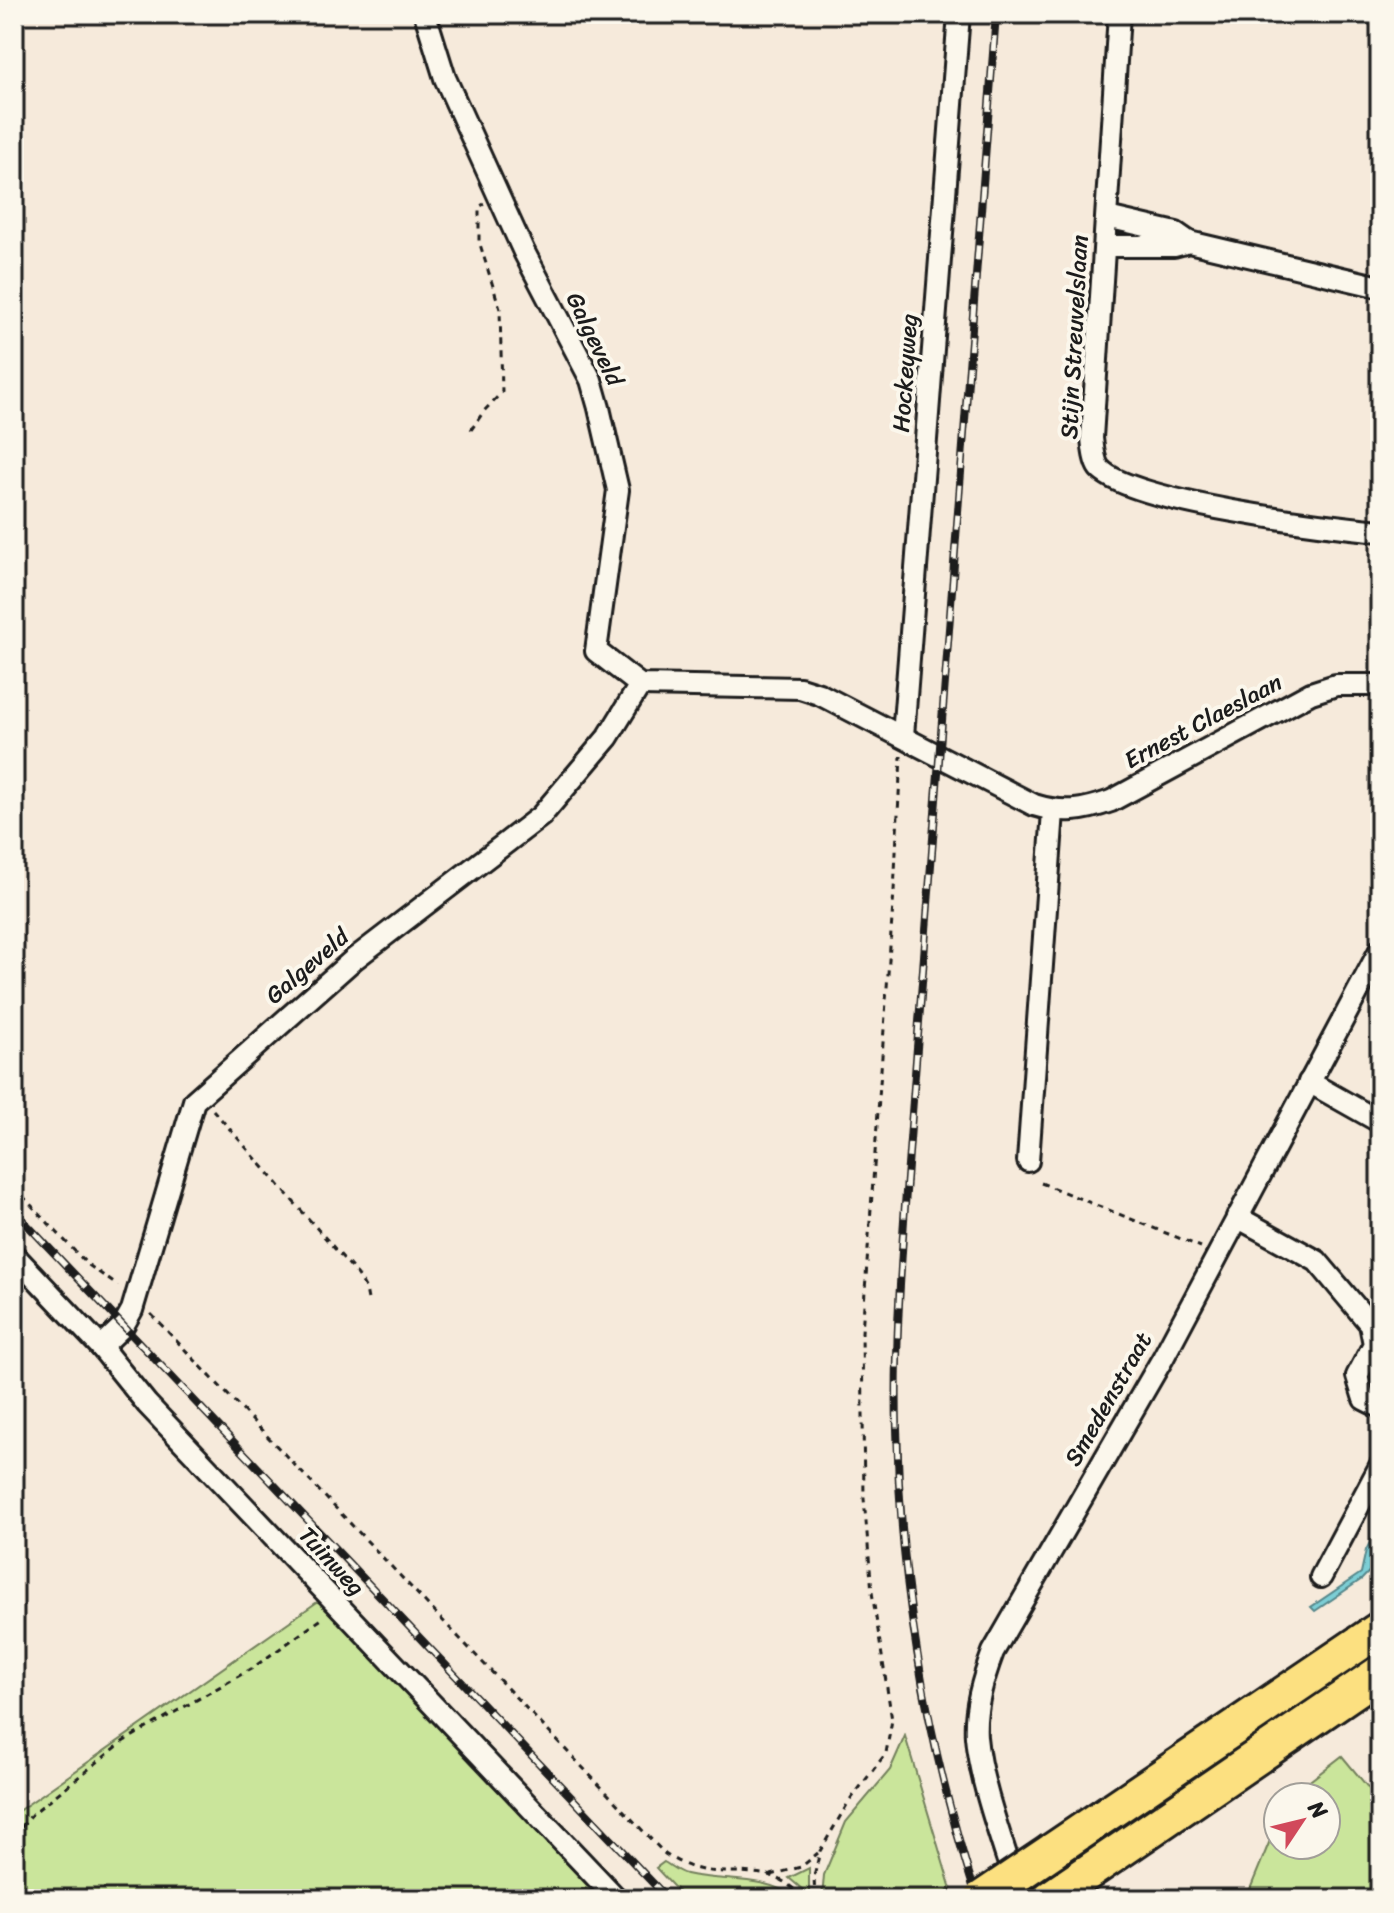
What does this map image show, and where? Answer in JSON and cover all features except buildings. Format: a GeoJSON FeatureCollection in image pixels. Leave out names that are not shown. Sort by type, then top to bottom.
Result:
{"type":"FeatureCollection","features":[{"type":"Feature","properties":{"kind":"highway"},"geometry":{"type":"LineString","coordinates":[[981,1899],[1380,1629]]}},
{"type":"Feature","properties":{"kind":"highway"},"geometry":{"type":"LineString","coordinates":[[1038,1895],[1380,1673]]}},
{"type":"Feature","properties":{"kind":"street","name":"Galgeveld"},"geometry":{"type":"LineString","coordinates":[[101,1347],[123,1326],[132,1310],[190,1109],[199,1095],[353,960],[541,816],[608,737],[640,685],[596,651],[618,509],[618,490],[591,380],[498,196],[445,78],[425,14]]}},
{"type":"Feature","properties":{"kind":"street","name":"Hockeyweg"},"geometry":{"type":"LineString","coordinates":[[903,736],[959,14]]}},
{"type":"Feature","properties":{"kind":"street","name":"Stijn Streuvelslaan"},"geometry":{"type":"LineString","coordinates":[[1119,14],[1092,438],[1098,466],[1115,481],[1219,509],[1311,524],[1380,531]]}},
{"type":"Feature","properties":{"kind":"street"},"geometry":{"type":"LineString","coordinates":[[1107,217],[1176,233],[1189,242],[1380,287]]}},
{"type":"Feature","properties":{"kind":"street"},"geometry":{"type":"LineString","coordinates":[[1105,246],[1166,246],[1189,242]]}},
{"type":"Feature","properties":{"kind":"street"},"geometry":{"type":"LineString","coordinates":[[640,685],[800,688],[819,694],[903,736]]}},
{"type":"Feature","properties":{"kind":"street","name":"Ernest Claeslaan"},"geometry":{"type":"LineString","coordinates":[[903,736],[1034,805],[1053,811],[1074,812],[1111,801],[1311,693],[1336,685],[1380,685]]}},
{"type":"Feature","properties":{"kind":"street"},"geometry":{"type":"LineString","coordinates":[[1028,1161],[1053,811]]}},
{"type":"Feature","properties":{"kind":"street","name":"Smedenstraat"},"geometry":{"type":"LineString","coordinates":[[1038,1895],[986,1784],[976,1738],[977,1710],[986,1671],[993,1652],[1163,1358],[1380,950]]}},
{"type":"Feature","properties":{"kind":"street"},"geometry":{"type":"LineString","coordinates":[[1309,1082],[1380,1122]]}},
{"type":"Feature","properties":{"kind":"street"},"geometry":{"type":"LineString","coordinates":[[1237,1217],[1317,1261],[1370,1324],[1374,1344],[1357,1376],[1364,1399],[1380,1407]]}},
{"type":"Feature","properties":{"kind":"street","name":"Tuinweg"},"geometry":{"type":"LineString","coordinates":[[14,1255],[101,1347],[147,1404],[617,1899]]}},
{"type":"Feature","properties":{"kind":"street"},"geometry":{"type":"LineString","coordinates":[[1321,1577],[1380,1466]]}},
{"type":"Feature","properties":{"kind":"path"},"geometry":{"type":"LineString","coordinates":[[471,430],[502,392],[500,309],[479,241],[479,207],[498,196]]}},
{"type":"Feature","properties":{"kind":"path"},"geometry":{"type":"LineString","coordinates":[[815,1899],[814,1877],[820,1851],[848,1803],[886,1753],[892,1720],[872,1592],[864,1498],[862,1332],[894,891],[897,785],[903,736]]}},
{"type":"Feature","properties":{"kind":"path"},"geometry":{"type":"LineString","coordinates":[[199,1095],[358,1275],[366,1289],[369,1305]]}},
{"type":"Feature","properties":{"kind":"path"},"geometry":{"type":"LineString","coordinates":[[1041,1183],[1217,1253]]}},
{"type":"Feature","properties":{"kind":"path"},"geometry":{"type":"LineString","coordinates":[[14,1187],[87,1264],[135,1298],[665,1854],[692,1869],[770,1875],[801,1867],[820,1851]]}},
{"type":"Feature","properties":{"kind":"path"},"geometry":{"type":"LineString","coordinates":[[14,1837],[32,1814],[124,1741],[251,1669],[339,1607]]}},
{"type":"Feature","properties":{"kind":"path"},"geometry":{"type":"LineString","coordinates":[[770,1875],[805,1899]]}},
{"type":"Feature","properties":{"kind":"green space"},"geometry":{"type":"Polygon","coordinates":[[[320,1600],[600,1899],[14,1899],[14,1814],[320,1600]]]}},
{"type":"Feature","properties":{"kind":"green space"},"geometry":{"type":"Polygon","coordinates":[[[905,1736],[951,1889],[936,1899],[822,1899],[824,1875],[846,1822],[890,1770],[905,1736]]]}},
{"type":"Feature","properties":{"kind":"green space"},"geometry":{"type":"Polygon","coordinates":[[[1342,1756],[1380,1802],[1380,1899],[1246,1899],[1262,1860],[1342,1861],[1342,1781],[1310,1781],[1342,1756]]]}},
{"type":"Feature","properties":{"kind":"green space"},"geometry":{"type":"Polygon","coordinates":[[[664,1862],[686,1874],[758,1882],[797,1899],[685,1899],[656,1868],[664,1862]]]}},
{"type":"Feature","properties":{"kind":"green space"},"geometry":{"type":"Polygon","coordinates":[[[809,1868],[809,1895],[789,1878],[809,1868]]]}},
{"type":"Feature","properties":{"kind":"water"},"geometry":{"type":"Polygon","coordinates":[[[1380,1523],[1380,1560],[1362,1579],[1315,1611],[1311,1607],[1361,1573],[1366,1550],[1380,1523]]]}},
{"type":"Feature","properties":{"kind":"railway"},"geometry":{"type":"LineString","coordinates":[[977,1899],[944,1784],[911,1608],[899,1489],[897,1373],[905,1205],[996,14]]}},
{"type":"Feature","properties":{"kind":"railway"},"geometry":{"type":"LineString","coordinates":[[14,1211],[668,1899]]}}]}
